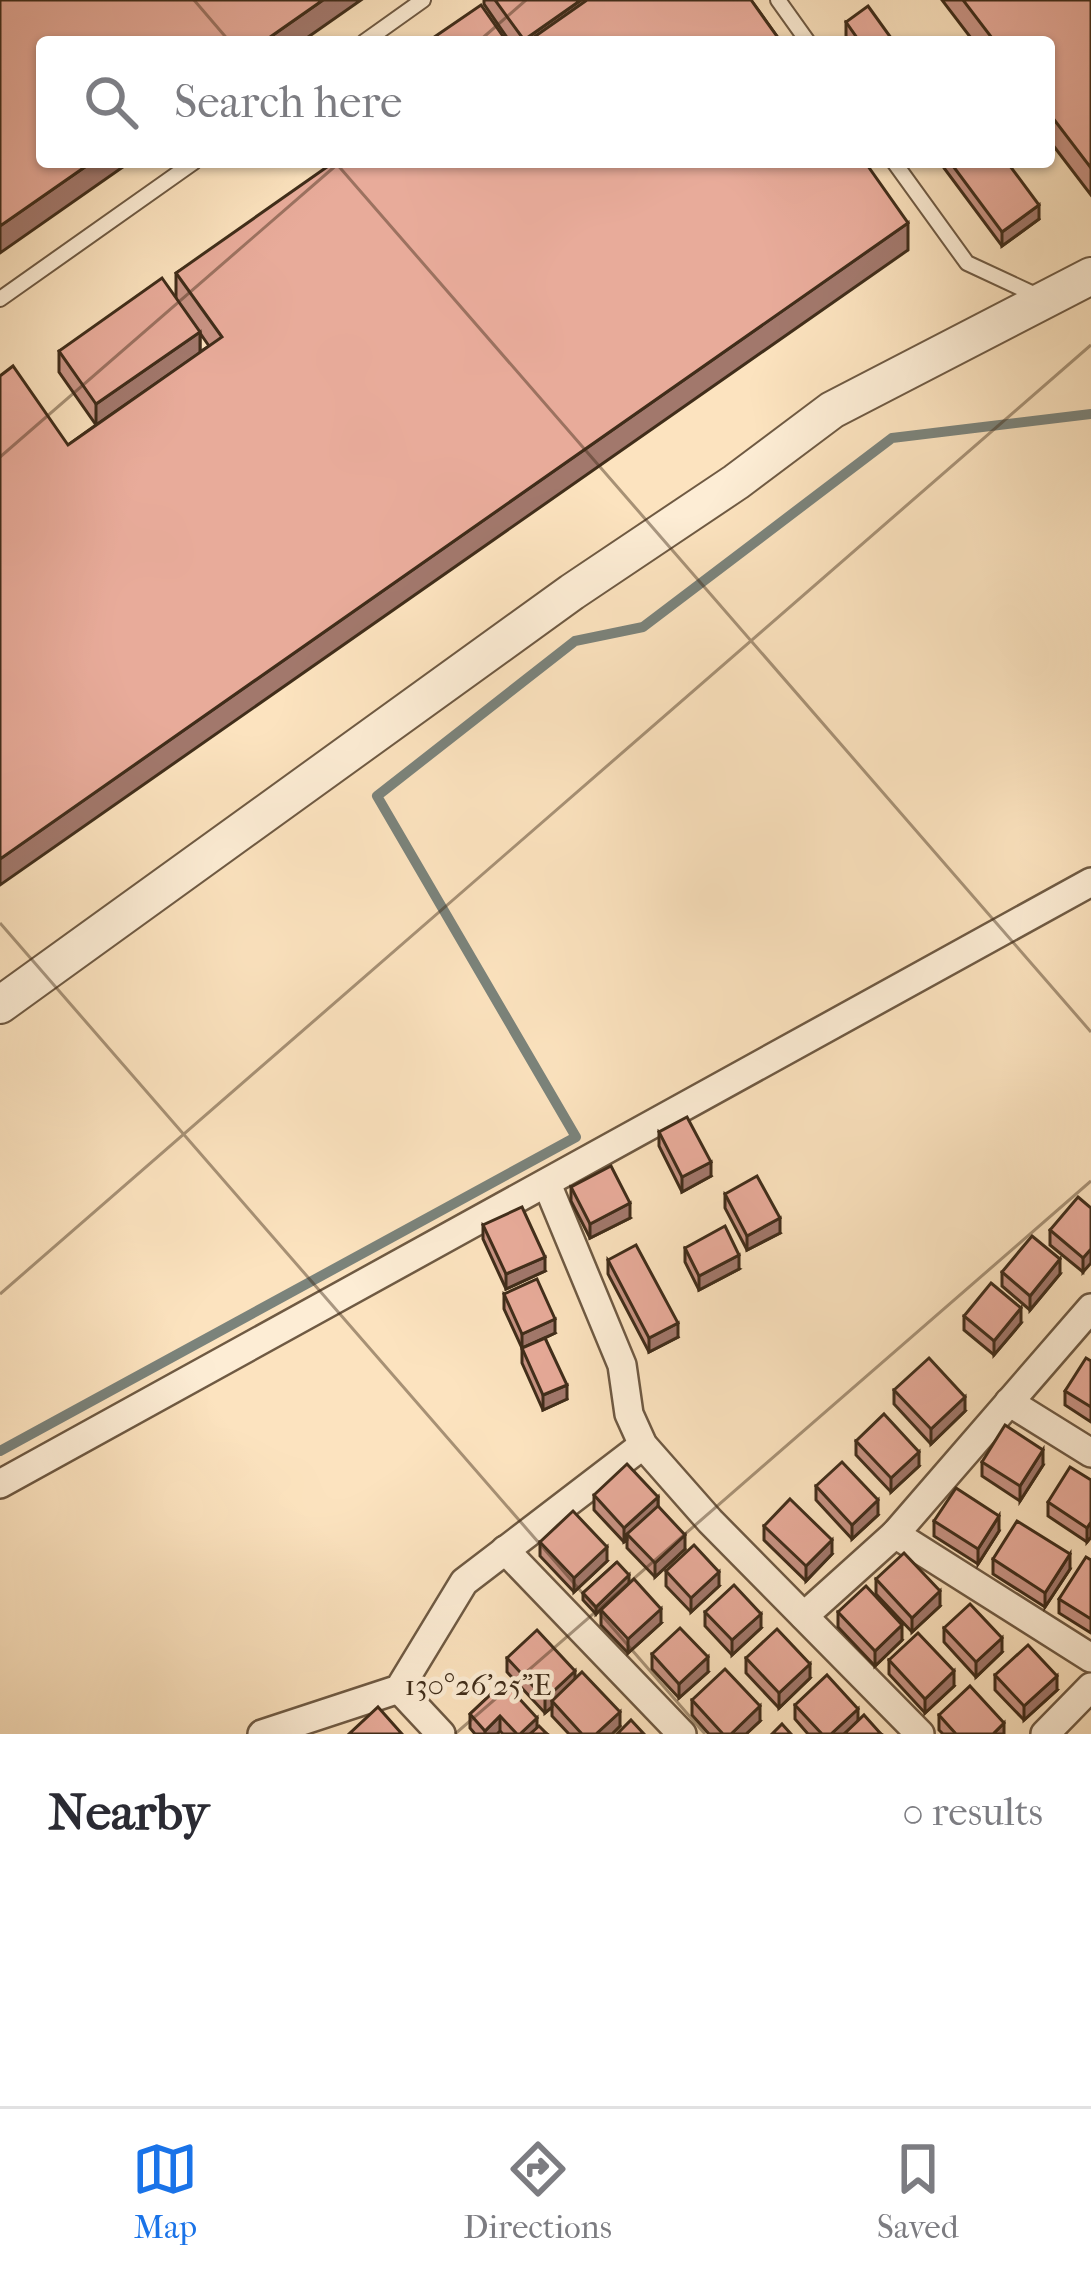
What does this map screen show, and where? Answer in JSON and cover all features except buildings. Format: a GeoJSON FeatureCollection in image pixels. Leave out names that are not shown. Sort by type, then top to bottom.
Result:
{"type":"FeatureCollection","features":[{"type":"Feature","properties":{"kind":"street"},"geometry":{"type":"LineString","coordinates":[[0,1005],[832,410],[1091,276]]}},
{"type":"Feature","properties":{"kind":"street"},"geometry":{"type":"LineString","coordinates":[[0,1484],[1091,882]]}},
{"type":"Feature","properties":{"kind":"street"},"geometry":{"type":"LineString","coordinates":[[548,1184],[622,1365],[629,1414],[643,1445],[710,1521],[920,1734]]}},
{"type":"Feature","properties":{"kind":"street"},"geometry":{"type":"LineString","coordinates":[[804,1616],[895,1534],[1091,1308]]}},
{"type":"Feature","properties":{"kind":"street"},"geometry":{"type":"LineString","coordinates":[[1009,1402],[1091,1453]]}},
{"type":"Feature","properties":{"kind":"street"},"geometry":{"type":"LineString","coordinates":[[262,1734],[399,1689],[464,1582],[643,1445]]}},
{"type":"Feature","properties":{"kind":"street"},"geometry":{"type":"LineString","coordinates":[[895,1534],[1091,1658]]}},
{"type":"Feature","properties":{"kind":"street"},"geometry":{"type":"LineString","coordinates":[[506,1550],[682,1734]]}},
{"type":"Feature","properties":{"kind":"street"},"geometry":{"type":"LineString","coordinates":[[1045,1734],[1091,1687]]}},
{"type":"Feature","properties":{"kind":"street"},"geometry":{"type":"LineString","coordinates":[[399,1689],[441,1734]]}},
{"type":"Feature","properties":{"kind":"lane"},"geometry":{"type":"LineString","coordinates":[[372,36],[423,0]]}},
{"type":"Feature","properties":{"kind":"lane"},"geometry":{"type":"LineString","coordinates":[[778,0],[804,36]]}},
{"type":"Feature","properties":{"kind":"lane"},"geometry":{"type":"LineString","coordinates":[[0,298],[185,168]]}},
{"type":"Feature","properties":{"kind":"lane"},"geometry":{"type":"LineString","coordinates":[[898,168],[967,263],[1045,299]]}},
{"type":"Feature","properties":{"kind":"waterway"},"geometry":{"type":"LineString","coordinates":[[0,1451],[576,1137],[377,796],[575,641],[643,627],[892,438],[1091,414]]}}]}
